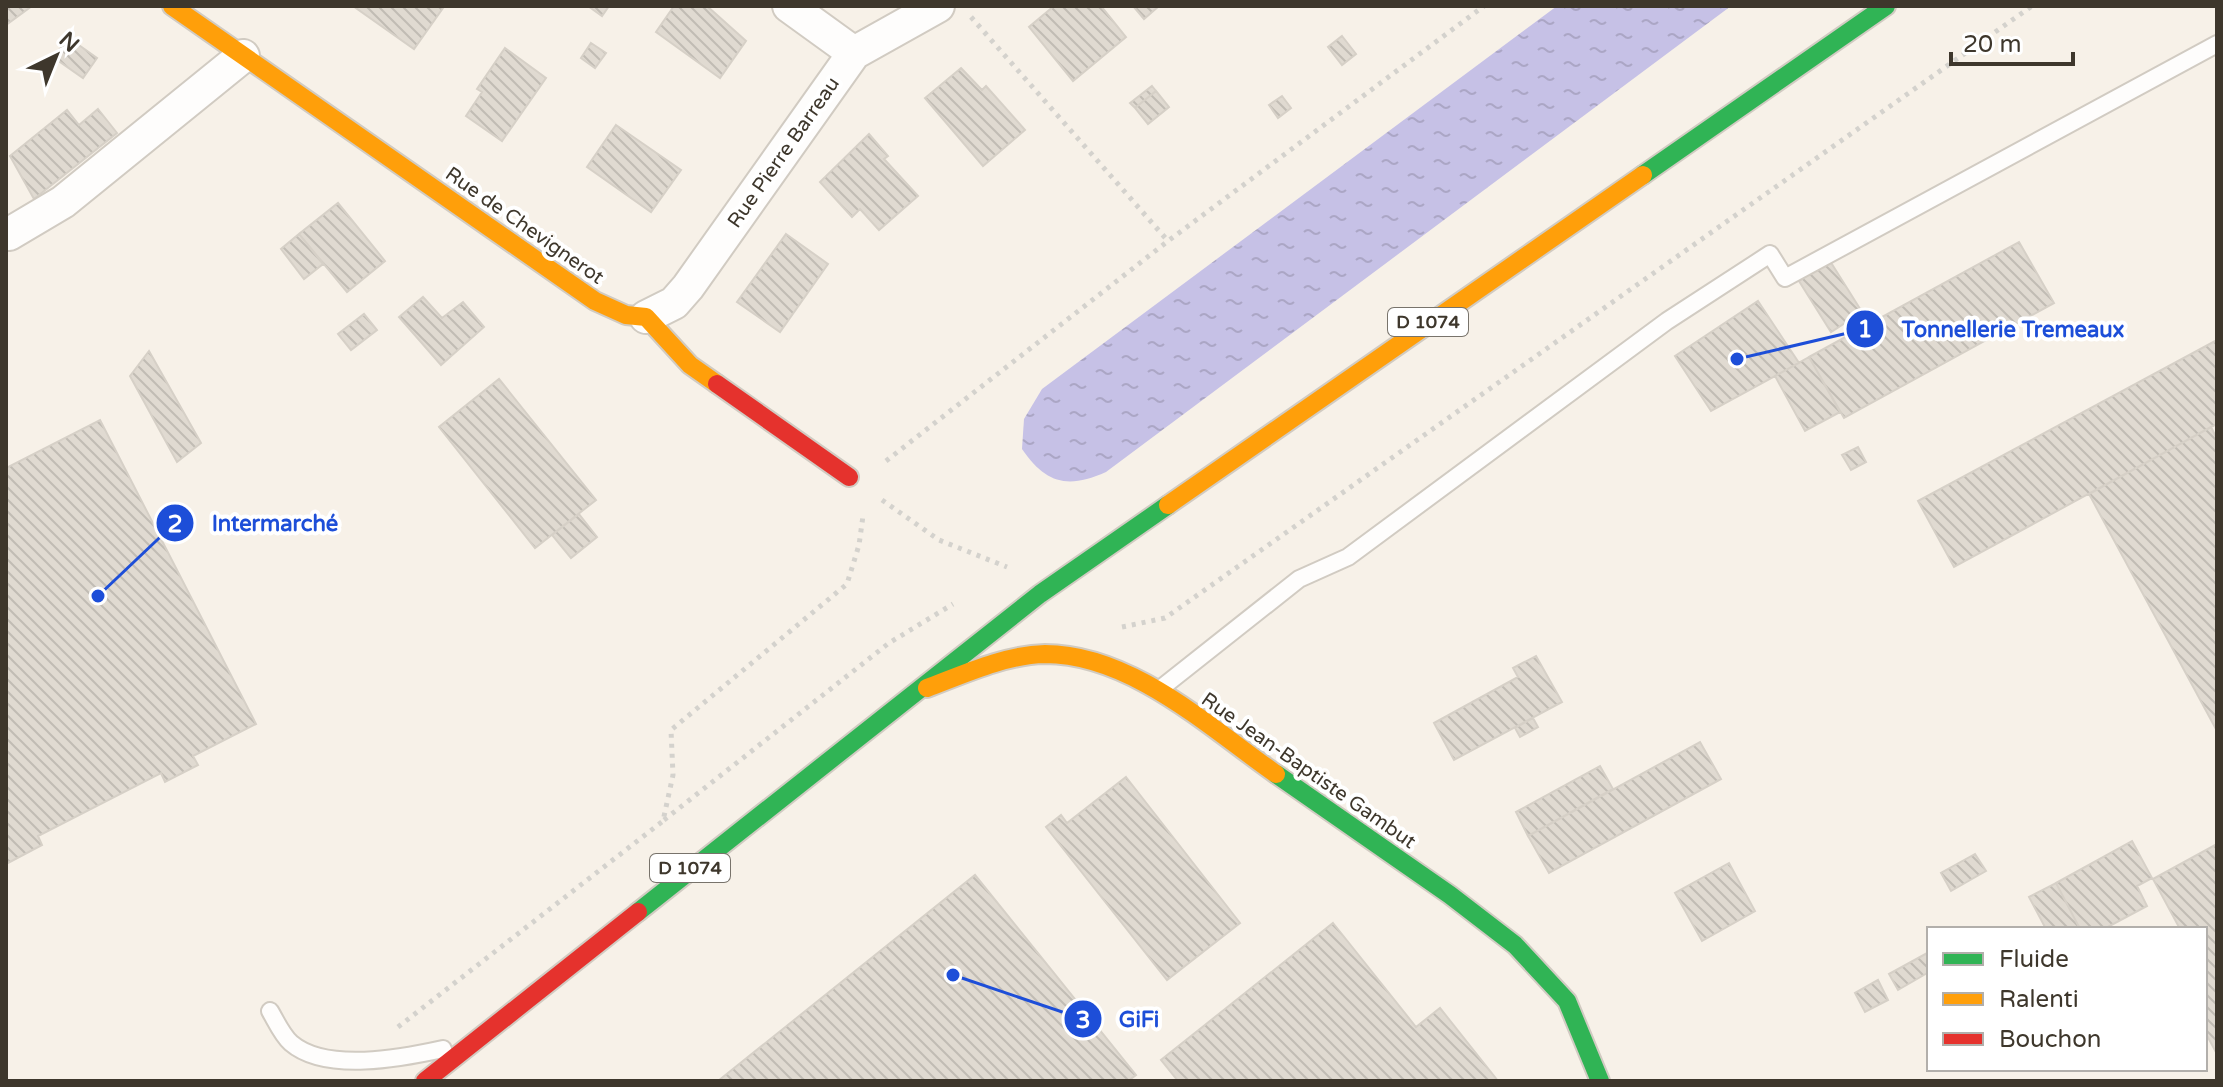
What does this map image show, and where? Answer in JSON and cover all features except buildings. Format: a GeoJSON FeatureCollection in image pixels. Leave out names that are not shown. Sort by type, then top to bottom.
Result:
{"type":"FeatureCollection","features":[{"type":"Feature","properties":{"kind":"main road","name":"Rue de Chevignerot"},"geometry":{"type":"LineString","coordinates":[[172,6],[595,301],[626,315],[646,317]]}},
{"type":"Feature","properties":{"kind":"main road","name":"D 1074"},"geometry":{"type":"LineString","coordinates":[[425,1081],[1040,594],[1225,462],[1886,6]]}},
{"type":"Feature","properties":{"kind":"main road"},"geometry":{"type":"LineString","coordinates":[[646,317],[690,365],[849,477]]}},
{"type":"Feature","properties":{"kind":"main road","name":"Rue Jean-Baptiste Gambut"},"geometry":{"type":"LineString","coordinates":[[909,695],[1006,659],[1052,653],[1110,666],[1157,691],[1450,895],[1515,945],[1567,1001],[1600,1081]]}},
{"type":"Feature","properties":{"kind":"street"},"geometry":{"type":"LineString","coordinates":[[789,6],[854,53]]}},
{"type":"Feature","properties":{"kind":"street","name":"Rue Pierre Barreau"},"geometry":{"type":"LineString","coordinates":[[646,317],[674,303],[688,287],[854,53],[938,6]]}},
{"type":"Feature","properties":{"kind":"street"},"geometry":{"type":"LineString","coordinates":[[9,234],[63,202],[243,56]]}},
{"type":"Feature","properties":{"kind":"lane"},"geometry":{"type":"LineString","coordinates":[[1157,691],[1299,579],[1348,557],[1667,321],[1770,254],[1785,278],[2217,44]]}},
{"type":"Feature","properties":{"kind":"lane"},"geometry":{"type":"LineString","coordinates":[[270,1011],[289,1041],[308,1054],[393,1060],[472,1043]]}},
{"type":"Feature","properties":{"kind":"path"},"geometry":{"type":"LineString","coordinates":[[961,6],[1168,241]]}},
{"type":"Feature","properties":{"kind":"path"},"geometry":{"type":"LineString","coordinates":[[663,821],[673,775],[671,730],[847,584],[859,545],[867,489],[881,466],[1168,241],[1484,6]]}},
{"type":"Feature","properties":{"kind":"path"},"geometry":{"type":"LineString","coordinates":[[1110,626],[1144,624],[1165,618],[2032,6]]}},
{"type":"Feature","properties":{"kind":"path"},"geometry":{"type":"LineString","coordinates":[[849,477],[939,540],[1025,575],[1040,594]]}},
{"type":"Feature","properties":{"kind":"path"},"geometry":{"type":"LineString","coordinates":[[993,576],[1006,567]]}},
{"type":"Feature","properties":{"kind":"path"},"geometry":{"type":"LineString","coordinates":[[362,1060],[382,1040],[889,643],[954,603]]}},
{"type":"Feature","properties":{"kind":"water"},"geometry":{"type":"Polygon","coordinates":[[[1557,6],[1731,6],[1106,472],[1080,480],[1059,480],[1031,461],[1022,449],[1024,419],[1042,389],[1557,6]]]}},
{"type":"Feature","properties":{"kind":"traffic: fast"},"geometry":{"type":"LineString","coordinates":[[1643,175],[1886,6]]}},
{"type":"Feature","properties":{"kind":"traffic: fast"},"geometry":{"type":"LineString","coordinates":[[638,912],[1040,594],[1168,505]]}},
{"type":"Feature","properties":{"kind":"traffic: fast"},"geometry":{"type":"LineString","coordinates":[[1276,774],[1450,895],[1515,945],[1567,1001],[1600,1081]]}},
{"type":"Feature","properties":{"kind":"traffic: slow"},"geometry":{"type":"LineString","coordinates":[[172,6],[595,301],[626,315],[646,317],[690,365],[717,384]]}},
{"type":"Feature","properties":{"kind":"traffic: slow"},"geometry":{"type":"LineString","coordinates":[[1168,505],[1643,175]]}},
{"type":"Feature","properties":{"kind":"traffic: slow"},"geometry":{"type":"LineString","coordinates":[[927,688],[1015,658],[1045,654],[1077,657],[1108,666],[1168,696],[1276,774]]}},
{"type":"Feature","properties":{"kind":"traffic: jam"},"geometry":{"type":"LineString","coordinates":[[717,384],[849,477]]}},
{"type":"Feature","properties":{"kind":"traffic: jam"},"geometry":{"type":"LineString","coordinates":[[425,1081],[638,912]]}},
{"type":"Feature","properties":{"kind":"place","name":"Tonnellerie Tremeaux"},"geometry":{"type":"Point","coordinates":[1737,359]}},
{"type":"Feature","properties":{"kind":"place","name":"Intermarché"},"geometry":{"type":"Point","coordinates":[98,596]}},
{"type":"Feature","properties":{"kind":"place","name":"GiFi"},"geometry":{"type":"Point","coordinates":[953,975]}}]}
